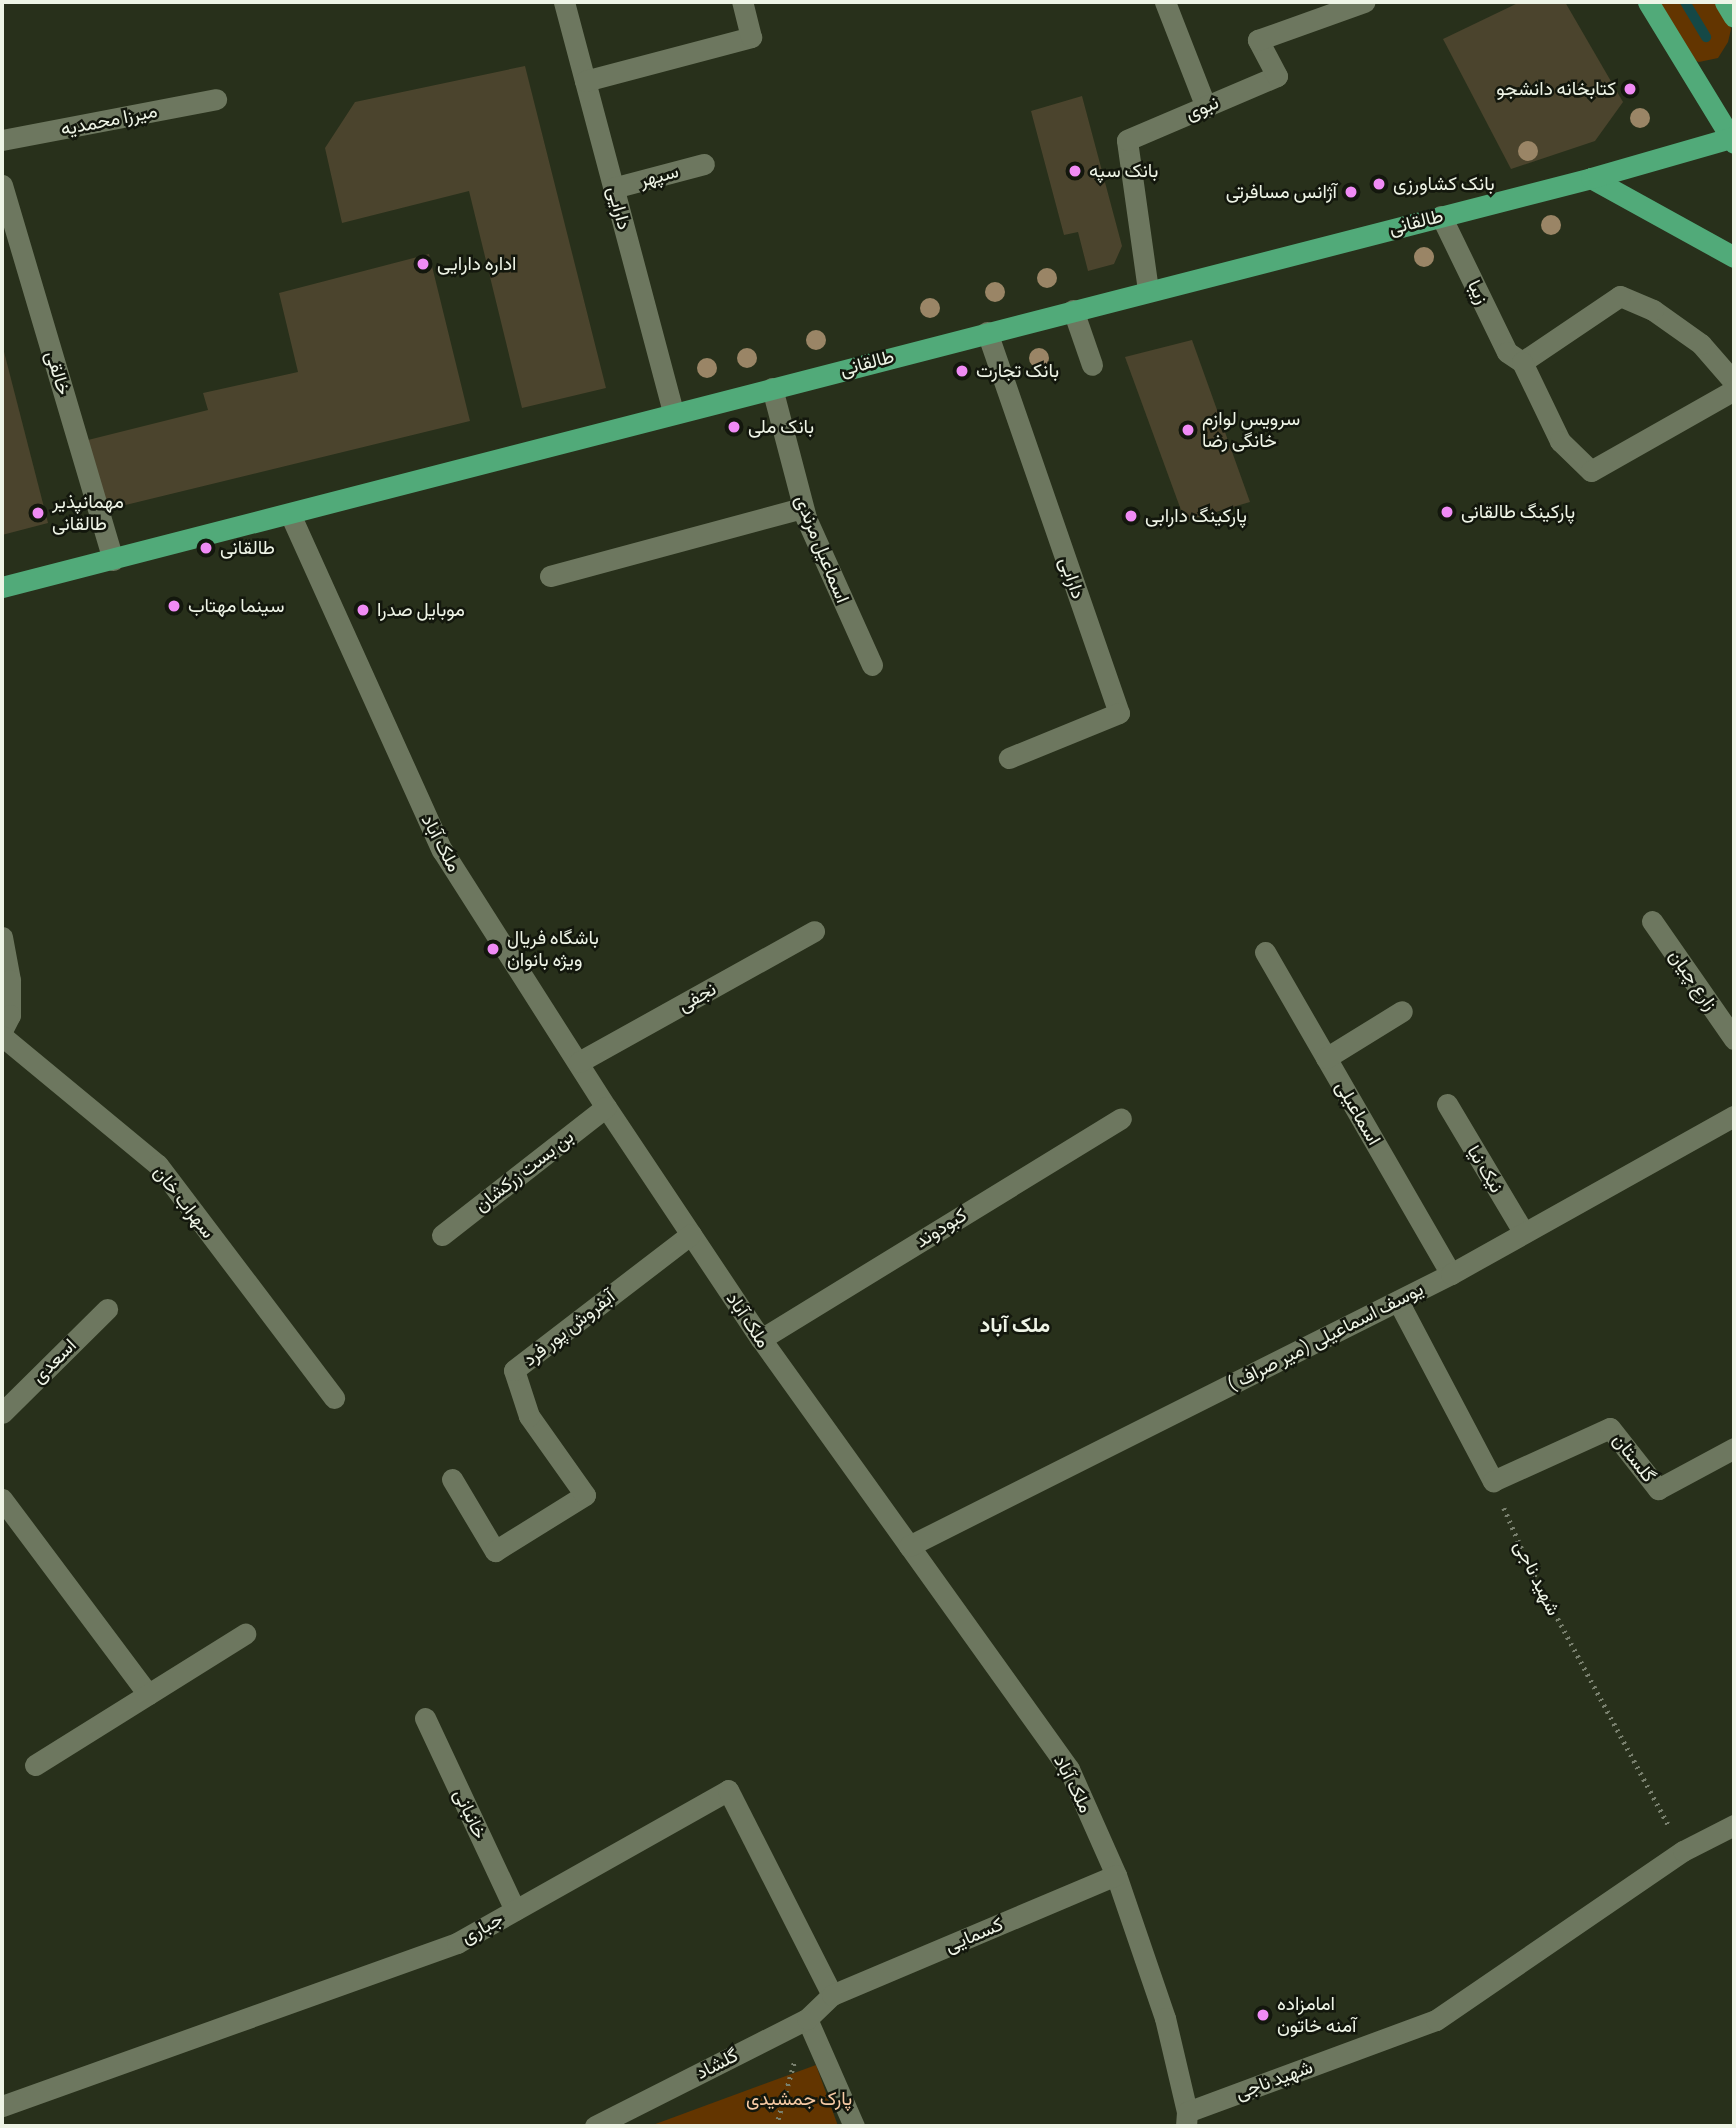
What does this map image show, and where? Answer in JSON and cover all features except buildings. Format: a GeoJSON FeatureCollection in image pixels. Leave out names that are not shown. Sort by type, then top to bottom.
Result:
{"type":"FeatureCollection","features":[{"type":"Feature","properties":{"kind":"main road"},"geometry":{"type":"LineString","coordinates":[[1648,2],[1734,140]]}},
{"type":"Feature","properties":{"kind":"main road"},"geometry":{"type":"LineString","coordinates":[[1725,2],[1734,18]]}},
{"type":"Feature","properties":{"kind":"main road","name":"طالقانی"},"geometry":{"type":"LineString","coordinates":[[2,587],[1734,140]]}},
{"type":"Feature","properties":{"kind":"main road"},"geometry":{"type":"LineString","coordinates":[[1591,178],[1734,257]]}},
{"type":"Feature","properties":{"kind":"street","name":"دارایی"},"geometry":{"type":"LineString","coordinates":[[564,2],[674,414]]}},
{"type":"Feature","properties":{"kind":"street"},"geometry":{"type":"LineString","coordinates":[[585,81],[751,37],[742,2]]}},
{"type":"Feature","properties":{"kind":"street"},"geometry":{"type":"LineString","coordinates":[[1165,2],[1206,107]]}},
{"type":"Feature","properties":{"kind":"street","name":"نبوی"},"geometry":{"type":"LineString","coordinates":[[1148,290],[1127,140],[1277,76],[1258,40],[1364,2]]}},
{"type":"Feature","properties":{"kind":"street","name":"میرزا محمدیه"},"geometry":{"type":"LineString","coordinates":[[2,140],[216,99]]}},
{"type":"Feature","properties":{"kind":"street","name":"سپهر"},"geometry":{"type":"LineString","coordinates":[[614,188],[704,164]]}},
{"type":"Feature","properties":{"kind":"street","name":"خالقی"},"geometry":{"type":"LineString","coordinates":[[2,185],[113,560]]}},
{"type":"Feature","properties":{"kind":"street","name":"زیبا"},"geometry":{"type":"LineString","coordinates":[[1441,216],[1507,352],[1522,362],[1560,441],[1591,471],[1734,390]]}},
{"type":"Feature","properties":{"kind":"street"},"geometry":{"type":"LineString","coordinates":[[1522,362],[1620,296],[1653,310],[1700,344],[1734,382]]}},
{"type":"Feature","properties":{"kind":"street"},"geometry":{"type":"LineString","coordinates":[[1073,310],[1091,365]]}},
{"type":"Feature","properties":{"kind":"street","name":"دارابی"},"geometry":{"type":"LineString","coordinates":[[987,332],[1119,713],[1009,758]]}},
{"type":"Feature","properties":{"kind":"street","name":"اسماعیل مرندی"},"geometry":{"type":"LineString","coordinates":[[772,388],[802,508],[872,665]]}},
{"type":"Feature","properties":{"kind":"street"},"geometry":{"type":"LineString","coordinates":[[550,576],[802,508]]}},
{"type":"Feature","properties":{"kind":"street","name":"ملک آباد"},"geometry":{"type":"LineString","coordinates":[[290,514],[442,850],[606,1107],[761,1339],[1069,1769],[1116,1875],[1165,2018],[1186,2119]]}},
{"type":"Feature","properties":{"kind":"street","name":"زارع چیان"},"geometry":{"type":"LineString","coordinates":[[1652,921],[1734,1039]]}},
{"type":"Feature","properties":{"kind":"street","name":"نجفی"},"geometry":{"type":"LineString","coordinates":[[579,1062],[814,931]]}},
{"type":"Feature","properties":{"kind":"street"},"geometry":{"type":"LineString","coordinates":[[2,937],[10,980],[10,1015],[2,1031]]}},
{"type":"Feature","properties":{"kind":"street","name":"اسماعیلی"},"geometry":{"type":"LineString","coordinates":[[1265,952],[1451,1274]]}},
{"type":"Feature","properties":{"kind":"street"},"geometry":{"type":"LineString","coordinates":[[1326,1058],[1402,1011]]}},
{"type":"Feature","properties":{"kind":"street","name":"سهراب خان"},"geometry":{"type":"LineString","coordinates":[[2,1036],[158,1165],[334,1398]]}},
{"type":"Feature","properties":{"kind":"street","name":"نیک نیا"},"geometry":{"type":"LineString","coordinates":[[1447,1104],[1524,1233]]}},
{"type":"Feature","properties":{"kind":"street","name":"بن بست زرکشان"},"geometry":{"type":"LineString","coordinates":[[442,1235],[606,1107]]}},
{"type":"Feature","properties":{"kind":"street","name":"یوسف اسماعیلی (میر صراف )"},"geometry":{"type":"LineString","coordinates":[[909,1546],[1451,1274],[1734,1116]]}},
{"type":"Feature","properties":{"kind":"street","name":"کبودوند"},"geometry":{"type":"LineString","coordinates":[[761,1339],[1121,1118]]}},
{"type":"Feature","properties":{"kind":"street","name":"آبفروش پور فرد"},"geometry":{"type":"LineString","coordinates":[[452,1479],[495,1551],[585,1495],[528,1416],[514,1370],[691,1234]]}},
{"type":"Feature","properties":{"kind":"street"},"geometry":{"type":"LineString","coordinates":[[1398,1301],[1493,1481]]}},
{"type":"Feature","properties":{"kind":"street","name":"اسعدی"},"geometry":{"type":"LineString","coordinates":[[2,1413],[107,1309]]}},
{"type":"Feature","properties":{"kind":"street","name":"گلستان"},"geometry":{"type":"LineString","coordinates":[[1493,1481],[1610,1428],[1658,1489],[1734,1448]]}},
{"type":"Feature","properties":{"kind":"street"},"geometry":{"type":"LineString","coordinates":[[2,1500],[148,1695]]}},
{"type":"Feature","properties":{"kind":"street"},"geometry":{"type":"LineString","coordinates":[[35,1765],[245,1634]]}},
{"type":"Feature","properties":{"kind":"street","name":"خانبانی"},"geometry":{"type":"LineString","coordinates":[[425,1718],[515,1910]]}},
{"type":"Feature","properties":{"kind":"street","name":"جباری"},"geometry":{"type":"LineString","coordinates":[[2,2106],[457,1943],[727,1790],[832,1994]]}},
{"type":"Feature","properties":{"kind":"street","name":"شهید ناجی"},"geometry":{"type":"LineString","coordinates":[[1186,2119],[1436,2020],[1683,1852],[1734,1825]]}},
{"type":"Feature","properties":{"kind":"street","name":"کسمایی"},"geometry":{"type":"LineString","coordinates":[[832,1994],[1116,1875]]}},
{"type":"Feature","properties":{"kind":"street","name":"گلشاد"},"geometry":{"type":"LineString","coordinates":[[596,2126],[807,2018],[832,1994]]}},
{"type":"Feature","properties":{"kind":"street"},"geometry":{"type":"LineString","coordinates":[[807,2018],[854,2126]]}},
{"type":"Feature","properties":{"kind":"path","name":"شهید ناجی"},"geometry":{"type":"LineString","coordinates":[[1493,1481],[1528,1563],[1683,1852]]}},
{"type":"Feature","properties":{"kind":"path"},"geometry":{"type":"LineString","coordinates":[[776,2126],[807,2018]]}},
{"type":"Feature","properties":{"kind":"green space"},"geometry":{"type":"Polygon","coordinates":[[[1648,2],[1724,2],[1731,29],[1728,42],[1718,58],[1699,62],[1681,56],[1648,2]]]}},
{"type":"Feature","properties":{"kind":"green space","name":"پارک جمشیدی"},"geometry":{"type":"Polygon","coordinates":[[[816,2065],[838,2126],[650,2126],[816,2065]]]}},
{"type":"Feature","properties":{"kind":"waterway"},"geometry":{"type":"LineString","coordinates":[[1685,2],[1706,37]]}},
{"type":"Feature","properties":{"kind":"place","name":"کتابخانه دانشجو"},"geometry":{"type":"Point","coordinates":[1630,89]}},
{"type":"Feature","properties":{"kind":"place","name":"بانک سپه"},"geometry":{"type":"Point","coordinates":[1075,171]}},
{"type":"Feature","properties":{"kind":"place","name":"بانک کشاورزی"},"geometry":{"type":"Point","coordinates":[1379,184]}},
{"type":"Feature","properties":{"kind":"place","name":"آژانس مسافرتی"},"geometry":{"type":"Point","coordinates":[1351,192]}},
{"type":"Feature","properties":{"kind":"place","name":"اداره دارایی"},"geometry":{"type":"Point","coordinates":[423,264]}},
{"type":"Feature","properties":{"kind":"place","name":"بانک تجارت"},"geometry":{"type":"Point","coordinates":[962,371]}},
{"type":"Feature","properties":{"kind":"place","name":"بانک ملی"},"geometry":{"type":"Point","coordinates":[734,427]}},
{"type":"Feature","properties":{"kind":"place","name":"سرویس لوازم خانگی رضا"},"geometry":{"type":"Point","coordinates":[1188,430]}},
{"type":"Feature","properties":{"kind":"place","name":"پارکینگ طالقانی"},"geometry":{"type":"Point","coordinates":[1447,512]}},
{"type":"Feature","properties":{"kind":"place","name":"مهمانپذیر طالقانی"},"geometry":{"type":"Point","coordinates":[38,513]}},
{"type":"Feature","properties":{"kind":"place","name":"پارکینگ دارابی"},"geometry":{"type":"Point","coordinates":[1131,516]}},
{"type":"Feature","properties":{"kind":"place","name":"طالقانی"},"geometry":{"type":"Point","coordinates":[206,548]}},
{"type":"Feature","properties":{"kind":"place","name":"سینما مهتاب"},"geometry":{"type":"Point","coordinates":[174,606]}},
{"type":"Feature","properties":{"kind":"place","name":"موبایل صدرا"},"geometry":{"type":"Point","coordinates":[363,610]}},
{"type":"Feature","properties":{"kind":"place","name":"باشگاه فریال ویژه بانوان"},"geometry":{"type":"Point","coordinates":[493,949]}},
{"type":"Feature","properties":{"kind":"place","name":"امامزاده آمنه خاتون"},"geometry":{"type":"Point","coordinates":[1263,2015]}},
{"type":"Feature","properties":{"kind":"district","name":"ملک آباد"},"geometry":{"type":"Point","coordinates":[1015,1324]}}]}
